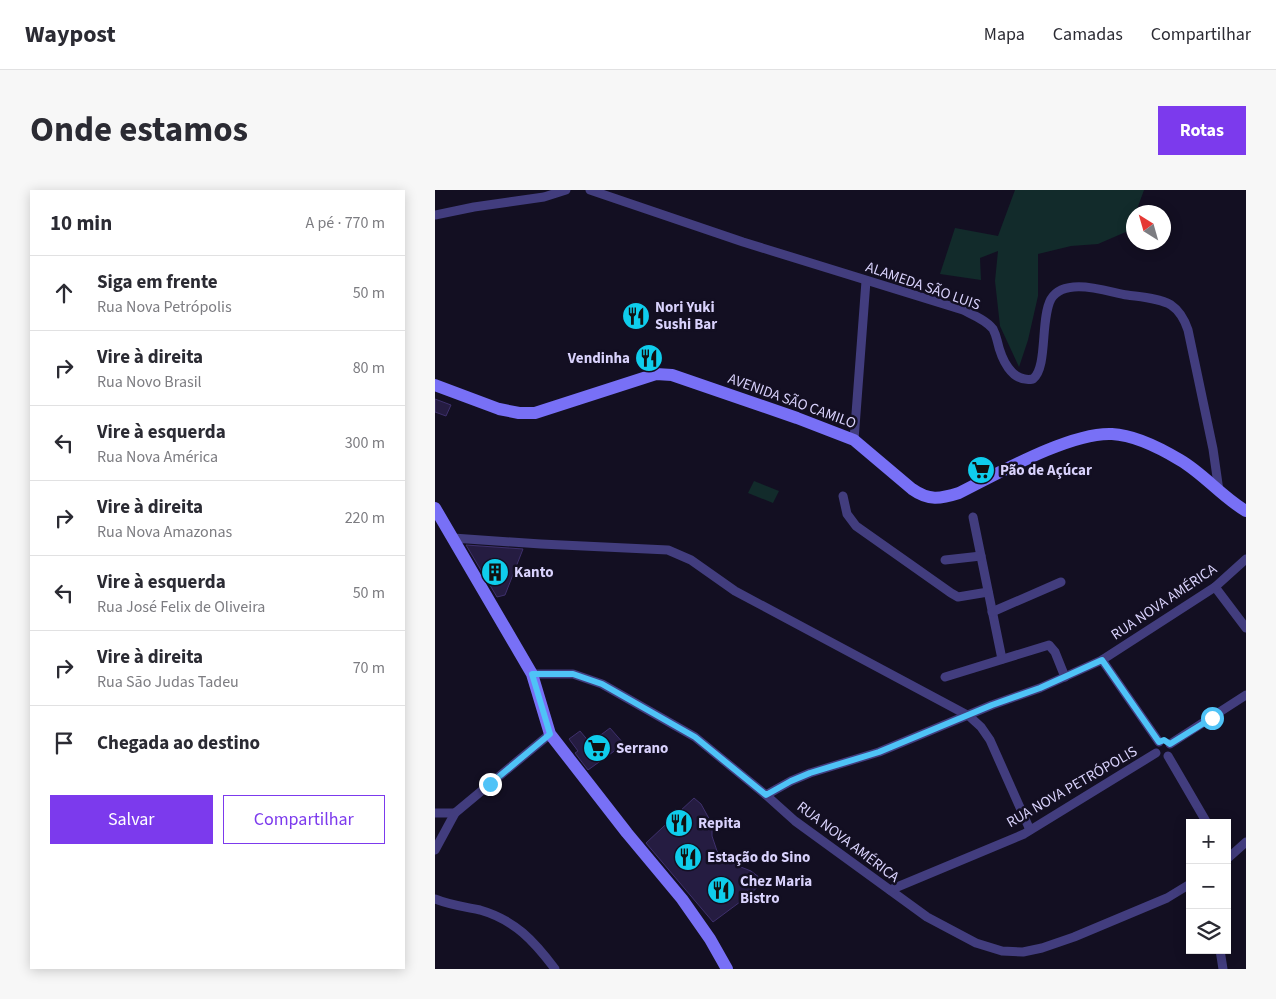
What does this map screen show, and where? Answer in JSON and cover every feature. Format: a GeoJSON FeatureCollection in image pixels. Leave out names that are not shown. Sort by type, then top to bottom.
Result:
{"type":"FeatureCollection","features":[{"type":"Feature","properties":{"kind":"main road","name":"AVENIDA SÃO CAMILO"},"geometry":{"type":"LineString","coordinates":[[435,385],[499,409],[519,413],[535,413],[655,374],[662,374],[695,382],[854,440],[921,496],[932,498],[946,497],[959,493],[1028,459],[1074,441],[1099,435],[1125,436],[1162,450],[1188,466],[1246,511]]}},
{"type":"Feature","properties":{"kind":"main road"},"geometry":{"type":"LineString","coordinates":[[435,508],[532,674],[550,734],[627,833],[682,899],[710,939],[727,969]]}},
{"type":"Feature","properties":{"kind":"street"},"geometry":{"type":"LineString","coordinates":[[435,215],[474,207],[544,197],[566,190]]}},
{"type":"Feature","properties":{"kind":"street","name":"ALAMEDA SÃO LUIS"},"geometry":{"type":"LineString","coordinates":[[589,190],[734,239],[963,310],[982,320],[995,332],[1003,358],[1012,374],[1029,380],[1036,377],[1039,371],[1047,313],[1051,299],[1057,293],[1071,287],[1087,287],[1156,300],[1172,306],[1184,320],[1188,330],[1213,448],[1219,491]]}},
{"type":"Feature","properties":{"kind":"street"},"geometry":{"type":"LineString","coordinates":[[854,440],[866,281]]}},
{"type":"Feature","properties":{"kind":"street"},"geometry":{"type":"LineString","coordinates":[[843,496],[847,514],[856,526],[958,598],[988,592]]}},
{"type":"Feature","properties":{"kind":"street"},"geometry":{"type":"LineString","coordinates":[[973,517],[1002,659]]}},
{"type":"Feature","properties":{"kind":"street"},"geometry":{"type":"LineString","coordinates":[[453,538],[668,550],[691,560],[735,591],[969,716],[981,728],[989,740],[1030,830]]}},
{"type":"Feature","properties":{"kind":"street"},"geometry":{"type":"LineString","coordinates":[[945,560],[981,556]]}},
{"type":"Feature","properties":{"kind":"street","name":"RUA NOVA AMÉRICA"},"geometry":{"type":"LineString","coordinates":[[1186,886],[1167,898],[1074,937],[1042,948],[1023,952],[1002,951],[976,943],[927,917],[795,820],[766,795],[778,787],[810,773],[879,752],[1065,677],[1102,660],[1215,587],[1246,559]]}},
{"type":"Feature","properties":{"kind":"street"},"geometry":{"type":"LineString","coordinates":[[992,612],[1061,582]]}},
{"type":"Feature","properties":{"kind":"street"},"geometry":{"type":"LineString","coordinates":[[1215,587],[1246,628]]}},
{"type":"Feature","properties":{"kind":"street"},"geometry":{"type":"LineString","coordinates":[[945,677],[1049,645],[1055,652],[1065,677]]}},
{"type":"Feature","properties":{"kind":"street"},"geometry":{"type":"LineString","coordinates":[[1102,660],[1159,742]]}},
{"type":"Feature","properties":{"kind":"street"},"geometry":{"type":"LineString","coordinates":[[532,674],[573,674],[611,688],[695,737],[766,795]]}},
{"type":"Feature","properties":{"kind":"street"},"geometry":{"type":"LineString","coordinates":[[1170,744],[1246,695]]}},
{"type":"Feature","properties":{"kind":"street"},"geometry":{"type":"LineString","coordinates":[[435,850],[455,813],[550,734]]}},
{"type":"Feature","properties":{"kind":"street"},"geometry":{"type":"LineString","coordinates":[[1164,740],[1170,744],[1171,751],[1168,756],[1161,757],[1156,753],[1155,747],[1159,742],[1164,740]]}},
{"type":"Feature","properties":{"kind":"street","name":"RUA NOVA PETRÓPOLIS"},"geometry":{"type":"LineString","coordinates":[[890,890],[1030,830],[1156,753]]}},
{"type":"Feature","properties":{"kind":"street"},"geometry":{"type":"LineString","coordinates":[[1168,756],[1205,819]]}},
{"type":"Feature","properties":{"kind":"street"},"geometry":{"type":"LineString","coordinates":[[435,813],[455,813]]}},
{"type":"Feature","properties":{"kind":"street"},"geometry":{"type":"LineString","coordinates":[[1231,854],[1246,842]]}},
{"type":"Feature","properties":{"kind":"street"},"geometry":{"type":"LineString","coordinates":[[435,898],[483,911],[514,924],[537,944],[555,969]]}},
{"type":"Feature","properties":{"kind":"street"},"geometry":{"type":"LineString","coordinates":[[1221,954],[1223,969]]}},
{"type":"Feature","properties":{"kind":"green space"},"geometry":{"type":"Polygon","coordinates":[[[1015,190],[1144,190],[1139,205],[1126,205],[1126,232],[1098,244],[1071,246],[1038,254],[1038,296],[1028,340],[1019,367],[1000,326],[995,281],[998,251],[980,258],[981,280],[940,274],[955,228],[998,236],[1015,190]]]}},
{"type":"Feature","properties":{"kind":"green space"},"geometry":{"type":"Polygon","coordinates":[[[754,481],[779,491],[773,503],[748,493],[754,481]]]}},
{"type":"Feature","properties":{"kind":"building"},"geometry":{"type":"Polygon","coordinates":[[[435,399],[451,405],[446,416],[435,412],[435,399]]]}},
{"type":"Feature","properties":{"kind":"building","name":"Kanto"},"geometry":{"type":"Polygon","coordinates":[[[466,545],[523,549],[505,595],[497,597],[466,545]]]}},
{"type":"Feature","properties":{"kind":"building","name":"Serrano"},"geometry":{"type":"Polygon","coordinates":[[[610,728],[624,744],[588,770],[575,753],[578,751],[569,739],[580,731],[590,743],[610,728]]]}},
{"type":"Feature","properties":{"kind":"building","name":"Estação do Sino"},"geometry":{"type":"Polygon","coordinates":[[[694,798],[701,804],[712,824],[712,836],[717,851],[728,862],[751,871],[764,881],[748,896],[713,922],[646,843],[694,798]]]}},
{"type":"Feature","properties":{"kind":"place","name":"Nori Yuki Sushi Bar"},"geometry":{"type":"Point","coordinates":[636,316]}},
{"type":"Feature","properties":{"kind":"place","name":"Vendinha"},"geometry":{"type":"Point","coordinates":[649,358]}},
{"type":"Feature","properties":{"kind":"place","name":"Pão de Açúcar"},"geometry":{"type":"Point","coordinates":[981,470]}},
{"type":"Feature","properties":{"kind":"place","name":"Kanto"},"geometry":{"type":"Point","coordinates":[495,572]}},
{"type":"Feature","properties":{"kind":"place","name":"Serrano"},"geometry":{"type":"Point","coordinates":[597,748]}},
{"type":"Feature","properties":{"kind":"place","name":"Repita"},"geometry":{"type":"Point","coordinates":[679,823]}},
{"type":"Feature","properties":{"kind":"place","name":"Estação do Sino"},"geometry":{"type":"Point","coordinates":[688,857]}},
{"type":"Feature","properties":{"kind":"place","name":"Chez Maria Bistro"},"geometry":{"type":"Point","coordinates":[721,890]}},
{"type":"Feature","properties":{"kind":"route"},"geometry":{"type":"LineString","coordinates":[[490,784],[550,734],[532,674],[573,674],[602,684],[695,737],[766,795],[778,787],[810,773],[879,752],[913,739],[992,705],[1040,688],[1102,660],[1159,742],[1164,740],[1170,744],[1212,718]]}}]}
